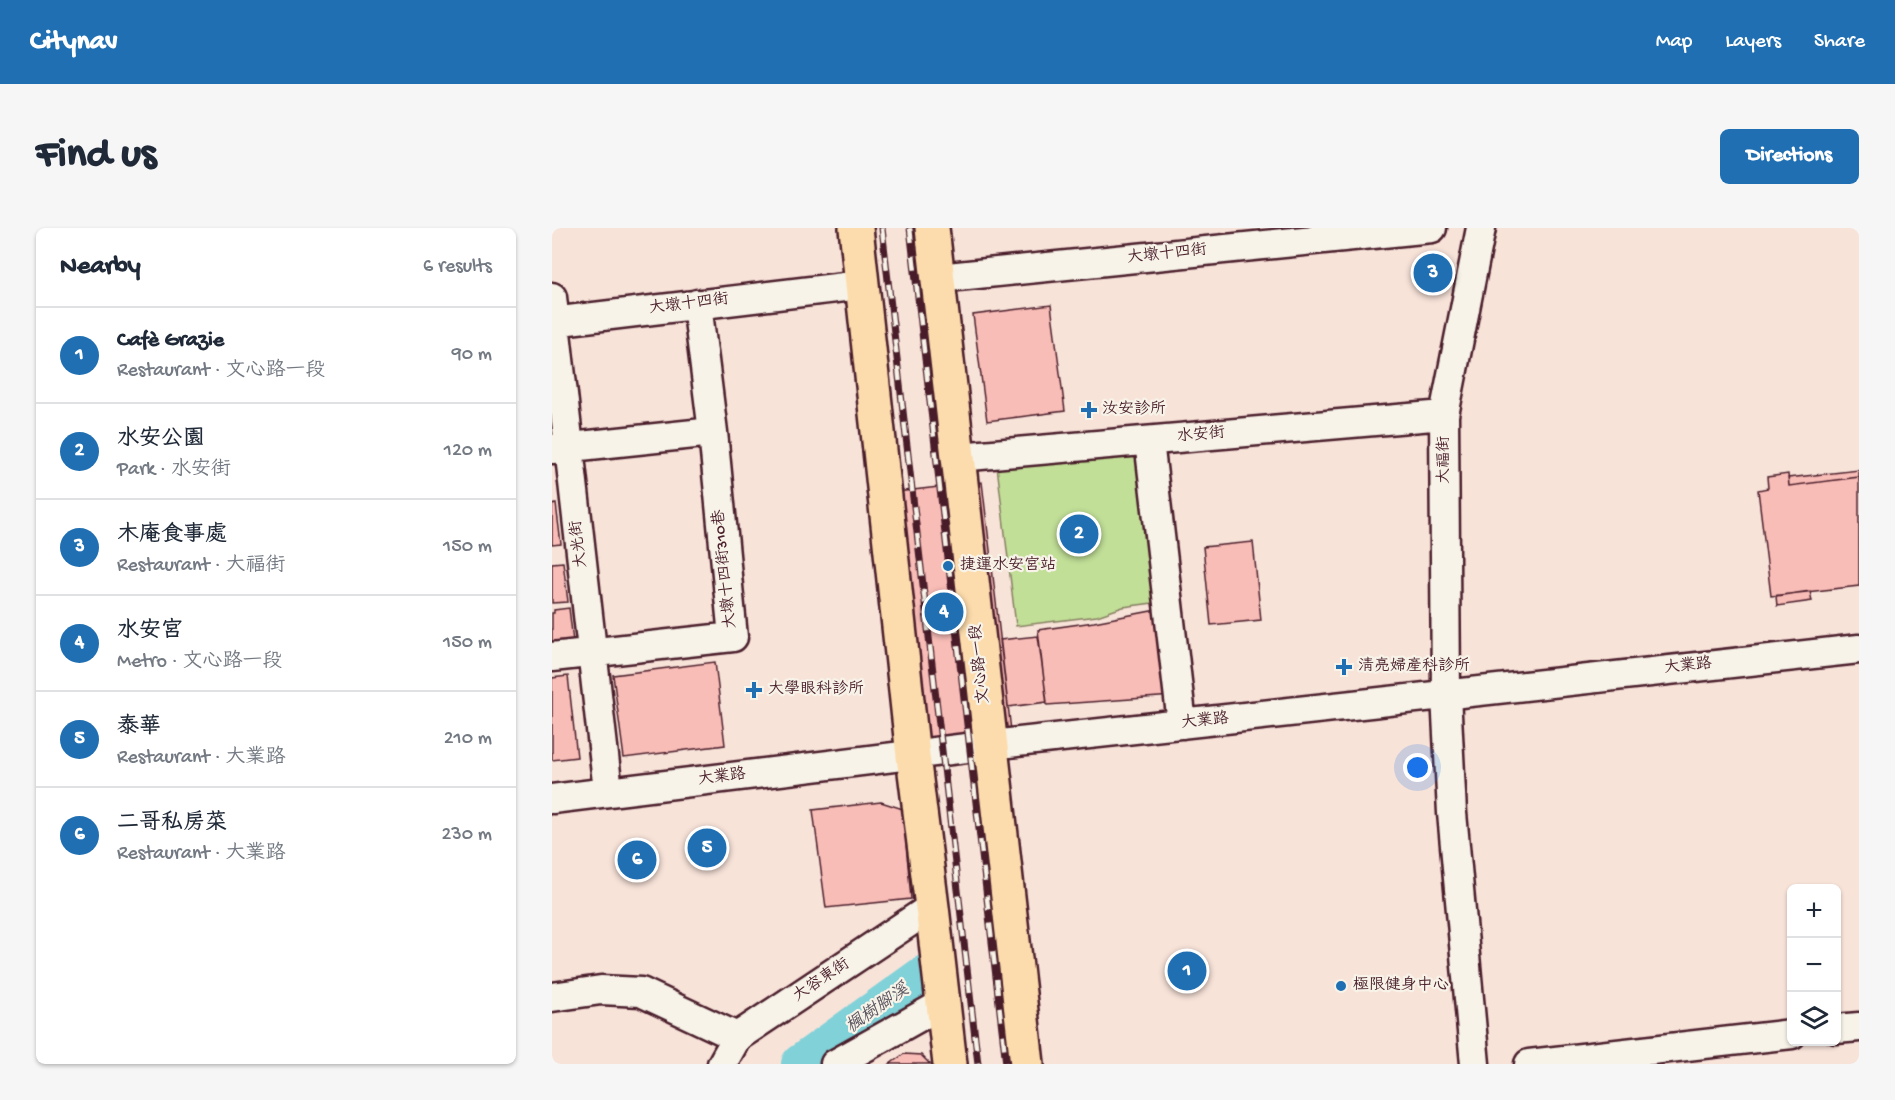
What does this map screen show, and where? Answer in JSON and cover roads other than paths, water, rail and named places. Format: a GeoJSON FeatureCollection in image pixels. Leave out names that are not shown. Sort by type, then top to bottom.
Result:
{"type":"FeatureCollection","features":[{"type":"Feature","properties":{"kind":"main road"},"geometry":{"type":"LineString","coordinates":[[856,228],[913,756],[950,1064]]}},
{"type":"Feature","properties":{"kind":"main road","name":"文心路一段"},"geometry":{"type":"LineString","coordinates":[[932,228],[1027,1064]]}},
{"type":"Feature","properties":{"kind":"street","name":"大墩十四街"},"geometry":{"type":"LineString","coordinates":[[938,278],[1348,232],[1432,228]]}},
{"type":"Feature","properties":{"kind":"street","name":"大福街"},"geometry":{"type":"LineString","coordinates":[[1475,1064],[1452,813],[1446,695],[1444,415],[1481,228]]}},
{"type":"Feature","properties":{"kind":"street","name":"大墩十四街"},"geometry":{"type":"LineString","coordinates":[[553,313],[697,304],[861,285]]}},
{"type":"Feature","properties":{"kind":"street","name":"大墩十四街310巷"},"geometry":{"type":"LineString","coordinates":[[593,653],[733,637],[713,432],[697,304]]}},
{"type":"Feature","properties":{"kind":"street","name":"大光街"},"geometry":{"type":"LineString","coordinates":[[553,313],[561,448],[593,653],[608,791]]}},
{"type":"Feature","properties":{"kind":"street","name":"水安街"},"geometry":{"type":"LineString","coordinates":[[958,457],[1444,415]]}},
{"type":"Feature","properties":{"kind":"street"},"geometry":{"type":"LineString","coordinates":[[561,448],[713,432]]}},
{"type":"Feature","properties":{"kind":"street"},"geometry":{"type":"LineString","coordinates":[[1149,441],[1182,724]]}},
{"type":"Feature","properties":{"kind":"street","name":"大業路"},"geometry":{"type":"LineString","coordinates":[[552,799],[991,745],[1859,649]]}},
{"type":"Feature","properties":{"kind":"street"},"geometry":{"type":"LineString","coordinates":[[552,657],[593,653]]}},
{"type":"Feature","properties":{"kind":"street","name":"大容東街"},"geometry":{"type":"LineString","coordinates":[[722,1064],[737,1037],[932,907]]}},
{"type":"Feature","properties":{"kind":"street"},"geometry":{"type":"LineString","coordinates":[[552,997],[601,990],[641,992],[737,1037]]}},
{"type":"Feature","properties":{"kind":"street"},"geometry":{"type":"LineString","coordinates":[[834,1064],[942,1005]]}},
{"type":"Feature","properties":{"kind":"street"},"geometry":{"type":"LineString","coordinates":[[1841,1029],[1859,1027]]}},
{"type":"Feature","properties":{"kind":"street"},"geometry":{"type":"LineString","coordinates":[[1529,1064],[1787,1034]]}},
{"type":"Feature","properties":{"kind":"waterway","name":"楓樹腳溪"},"geometry":{"type":"LineString","coordinates":[[801,1064],[925,975]]}},
{"type":"Feature","properties":{"kind":"railway"},"geometry":{"type":"LineString","coordinates":[[882,228],[978,1064]]}},
{"type":"Feature","properties":{"kind":"railway"},"geometry":{"type":"LineString","coordinates":[[910,228],[1006,1064]]}},
{"type":"Feature","properties":{"kind":"place","name":"木庵食事處"},"geometry":{"type":"Point","coordinates":[1433,273]}},
{"type":"Feature","properties":{"kind":"place","name":"汝安診所"},"geometry":{"type":"Point","coordinates":[1089,410]}},
{"type":"Feature","properties":{"kind":"place","name":"水安公園"},"geometry":{"type":"Point","coordinates":[1079,534]}},
{"type":"Feature","properties":{"kind":"place","name":"捷運水安宮站"},"geometry":{"type":"Point","coordinates":[948,566]}},
{"type":"Feature","properties":{"kind":"place","name":"水安宮"},"geometry":{"type":"Point","coordinates":[944,612]}},
{"type":"Feature","properties":{"kind":"place","name":"清亮婦產科診所"},"geometry":{"type":"Point","coordinates":[1344,667]}},
{"type":"Feature","properties":{"kind":"place","name":"大學眼科診所"},"geometry":{"type":"Point","coordinates":[754,690]}},
{"type":"Feature","properties":{"kind":"place","name":"泰華"},"geometry":{"type":"Point","coordinates":[707,848]}},
{"type":"Feature","properties":{"kind":"place","name":"二哥私房菜"},"geometry":{"type":"Point","coordinates":[637,860]}},
{"type":"Feature","properties":{"kind":"place","name":"Cafè Grazie"},"geometry":{"type":"Point","coordinates":[1187,971]}},
{"type":"Feature","properties":{"kind":"place","name":"極限健身中心"},"geometry":{"type":"Point","coordinates":[1341,986]}}]}
